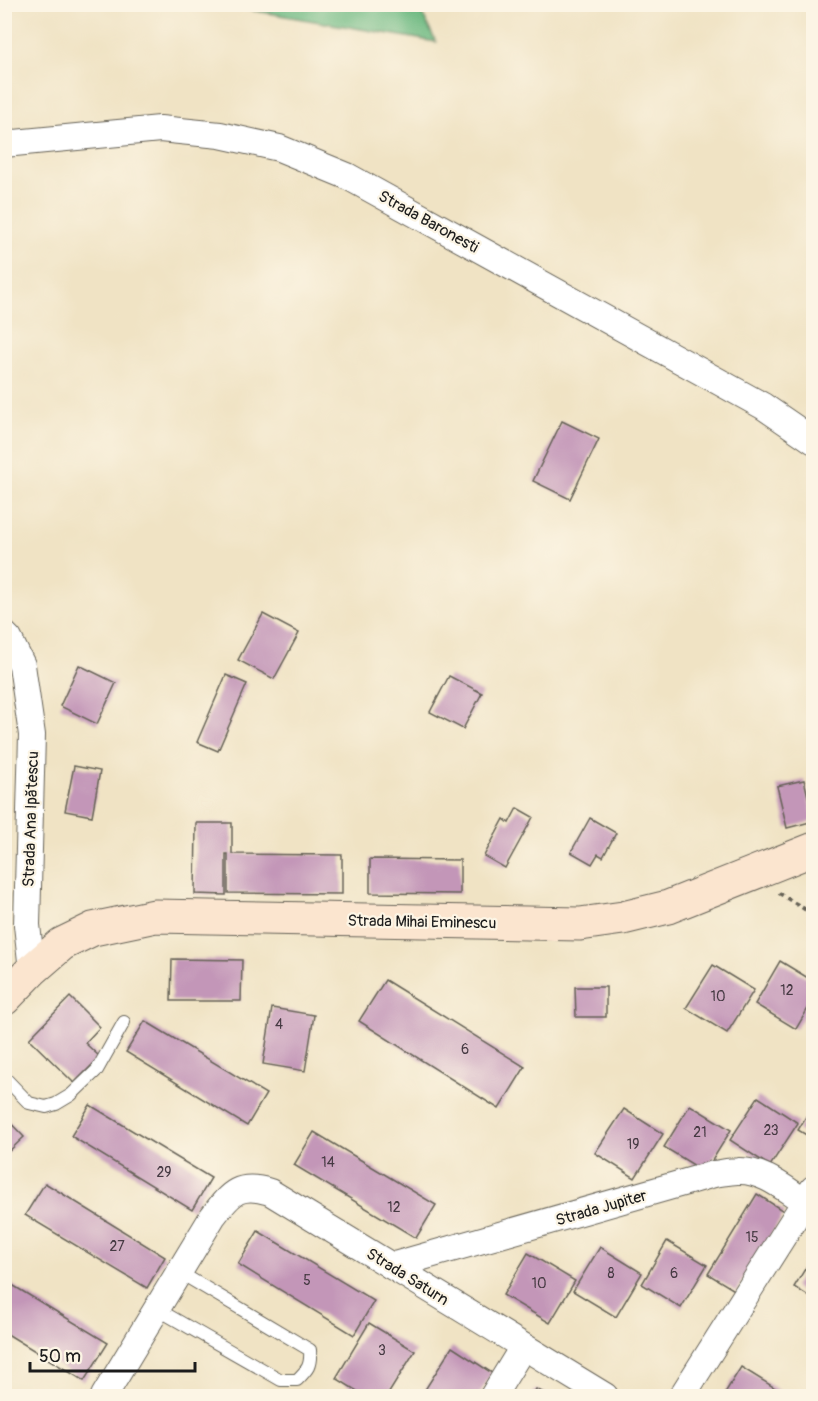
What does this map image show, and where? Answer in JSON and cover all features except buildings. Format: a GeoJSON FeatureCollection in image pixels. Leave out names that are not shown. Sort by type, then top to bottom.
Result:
{"type":"FeatureCollection","features":[{"type":"Feature","properties":{"kind":"main road","name":"Strada Mihai Eminescu"},"geometry":{"type":"LineString","coordinates":[[32,970],[62,944],[93,929],[155,916],[580,924],[623,918],[668,907],[813,849]]}},
{"type":"Feature","properties":{"kind":"main road"},"geometry":{"type":"LineString","coordinates":[[4,999],[32,970]]}},
{"type":"Feature","properties":{"kind":"street","name":"Strada Baronesti"},"geometry":{"type":"LineString","coordinates":[[4,144],[160,129],[220,135],[279,148],[347,176],[763,406],[813,441]]}},
{"type":"Feature","properties":{"kind":"street","name":"Strada Ana Ipătescu"},"geometry":{"type":"LineString","coordinates":[[4,634],[22,664],[32,735],[27,925],[32,970]]}},
{"type":"Feature","properties":{"kind":"street","name":"Strada Jupiter"},"geometry":{"type":"LineString","coordinates":[[391,1266],[714,1174],[737,1171],[753,1172],[809,1195],[682,1396]]}},
{"type":"Feature","properties":{"kind":"street","name":"Strada Saturn"},"geometry":{"type":"LineString","coordinates":[[104,1396],[213,1216],[230,1195],[242,1189],[257,1188],[270,1192],[605,1396]]}},
{"type":"Feature","properties":{"kind":"street"},"geometry":{"type":"LineString","coordinates":[[493,1396],[523,1347]]}},
{"type":"Feature","properties":{"kind":"lane"},"geometry":{"type":"LineString","coordinates":[[4,1077],[29,1103],[46,1107],[56,1104],[71,1095],[97,1070],[123,1022]]}},
{"type":"Feature","properties":{"kind":"lane"},"geometry":{"type":"LineString","coordinates":[[157,1309],[281,1380],[297,1380],[308,1369],[311,1361],[310,1350],[179,1272]]}},
{"type":"Feature","properties":{"kind":"path"},"geometry":{"type":"LineString","coordinates":[[752,875],[813,915]]}},
{"type":"Feature","properties":{"kind":"green space"},"geometry":{"type":"Polygon","coordinates":[[[221,5],[418,5],[436,42],[221,5]]]}}]}
